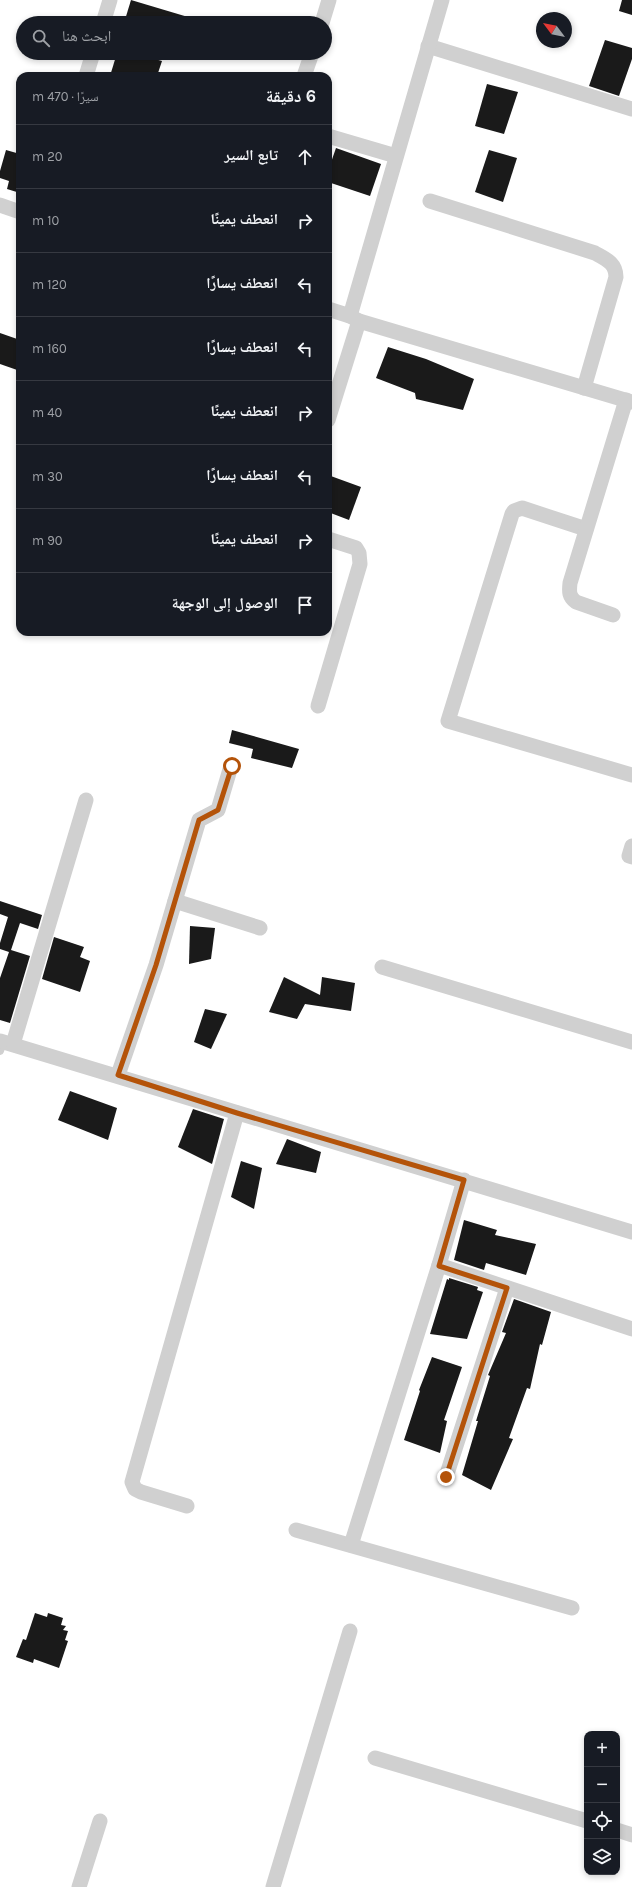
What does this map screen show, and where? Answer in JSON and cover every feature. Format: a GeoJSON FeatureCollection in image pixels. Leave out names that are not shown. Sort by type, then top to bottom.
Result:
{"type":"FeatureCollection","features":[{"type":"Feature","properties":{"kind":"street"},"geometry":{"type":"LineString","coordinates":[[105,16],[110,0]]}},
{"type":"Feature","properties":{"kind":"street"},"geometry":{"type":"LineString","coordinates":[[324,16],[329,0]]}},
{"type":"Feature","properties":{"kind":"street"},"geometry":{"type":"LineString","coordinates":[[332,405],[396,156],[442,0]]}},
{"type":"Feature","properties":{"kind":"street"},"geometry":{"type":"LineString","coordinates":[[428,46],[632,109]]}},
{"type":"Feature","properties":{"kind":"street"},"geometry":{"type":"LineString","coordinates":[[87,72],[91,60]]}},
{"type":"Feature","properties":{"kind":"street"},"geometry":{"type":"LineString","coordinates":[[305,72],[310,60]]}},
{"type":"Feature","properties":{"kind":"street"},"geometry":{"type":"LineString","coordinates":[[332,137],[396,156]]}},
{"type":"Feature","properties":{"kind":"street"},"geometry":{"type":"LineString","coordinates":[[430,201],[595,253],[613,264],[616,270],[616,276],[584,388]]}},
{"type":"Feature","properties":{"kind":"street"},"geometry":{"type":"LineString","coordinates":[[0,205],[16,211]]}},
{"type":"Feature","properties":{"kind":"street"},"geometry":{"type":"LineString","coordinates":[[332,310],[629,401],[586,529],[569,592],[571,598],[576,602],[613,615]]}},
{"type":"Feature","properties":{"kind":"street"},"geometry":{"type":"LineString","coordinates":[[586,529],[522,508],[514,511],[448,721],[632,775]]}},
{"type":"Feature","properties":{"kind":"street"},"geometry":{"type":"LineString","coordinates":[[318,706],[360,564],[359,553],[356,548],[332,540]]}},
{"type":"Feature","properties":{"kind":"street"},"geometry":{"type":"LineString","coordinates":[[118,1075],[156,965],[199,820],[218,810],[232,766]]}},
{"type":"Feature","properties":{"kind":"street"},"geometry":{"type":"LineString","coordinates":[[86,800],[4,1045],[118,1075],[237,1113],[464,1180],[632,1232]]}},
{"type":"Feature","properties":{"kind":"street"},"geometry":{"type":"LineString","coordinates":[[632,846],[629,856],[632,857]]}},
{"type":"Feature","properties":{"kind":"street"},"geometry":{"type":"LineString","coordinates":[[175,901],[260,928]]}},
{"type":"Feature","properties":{"kind":"street"},"geometry":{"type":"LineString","coordinates":[[382,967],[632,1042]]}},
{"type":"Feature","properties":{"kind":"street"},"geometry":{"type":"LineString","coordinates":[[187,1506],[141,1492],[135,1489],[132,1482],[237,1113]]}},
{"type":"Feature","properties":{"kind":"street"},"geometry":{"type":"LineString","coordinates":[[351,1546],[439,1266],[464,1180]]}},
{"type":"Feature","properties":{"kind":"street"},"geometry":{"type":"LineString","coordinates":[[439,1266],[632,1329]]}},
{"type":"Feature","properties":{"kind":"street"},"geometry":{"type":"LineString","coordinates":[[446,1477],[507,1288]]}},
{"type":"Feature","properties":{"kind":"street"},"geometry":{"type":"LineString","coordinates":[[296,1530],[572,1608]]}},
{"type":"Feature","properties":{"kind":"street"},"geometry":{"type":"LineString","coordinates":[[273,1887],[350,1631]]}},
{"type":"Feature","properties":{"kind":"street"},"geometry":{"type":"LineString","coordinates":[[375,1758],[584,1821]]}},
{"type":"Feature","properties":{"kind":"street"},"geometry":{"type":"LineString","coordinates":[[79,1887],[100,1821]]}},
{"type":"Feature","properties":{"kind":"street"},"geometry":{"type":"LineString","coordinates":[[620,1831],[632,1835]]}},
{"type":"Feature","properties":{"kind":"building"},"geometry":{"type":"Polygon","coordinates":[[[131,0],[185,16],[126,16],[131,0]]]}},
{"type":"Feature","properties":{"kind":"building"},"geometry":{"type":"Polygon","coordinates":[[[622,0],[632,0],[632,15],[619,11],[622,0]]]}},
{"type":"Feature","properties":{"kind":"building"},"geometry":{"type":"Polygon","coordinates":[[[605,40],[632,48],[632,59],[619,96],[589,86],[605,40]]]}},
{"type":"Feature","properties":{"kind":"building"},"geometry":{"type":"Polygon","coordinates":[[[115,60],[162,61],[158,72],[111,72],[115,60]]]}},
{"type":"Feature","properties":{"kind":"building"},"geometry":{"type":"Polygon","coordinates":[[[487,84],[518,92],[504,134],[475,126],[487,84]]]}},
{"type":"Feature","properties":{"kind":"building"},"geometry":{"type":"Polygon","coordinates":[[[336,148],[381,164],[370,196],[332,183],[332,160],[336,148]]]}},
{"type":"Feature","properties":{"kind":"building"},"geometry":{"type":"Polygon","coordinates":[[[6,150],[16,153],[16,192],[7,189],[9,181],[0,178],[0,171],[6,150]]]}},
{"type":"Feature","properties":{"kind":"building"},"geometry":{"type":"Polygon","coordinates":[[[489,150],[517,158],[503,202],[475,192],[489,150]]]}},
{"type":"Feature","properties":{"kind":"building"},"geometry":{"type":"Polygon","coordinates":[[[0,333],[16,339],[16,370],[0,364],[0,333]]]}},
{"type":"Feature","properties":{"kind":"building"},"geometry":{"type":"Polygon","coordinates":[[[388,347],[426,359],[474,379],[463,410],[416,399],[415,393],[376,378],[388,347]]]}},
{"type":"Feature","properties":{"kind":"building"},"geometry":{"type":"Polygon","coordinates":[[[332,476],[361,487],[349,520],[332,514],[332,476]]]}},
{"type":"Feature","properties":{"kind":"building"},"geometry":{"type":"Polygon","coordinates":[[[232,730],[299,749],[292,768],[251,758],[253,749],[229,743],[232,730]]]}},
{"type":"Feature","properties":{"kind":"building"},"geometry":{"type":"Polygon","coordinates":[[[0,901],[42,915],[38,929],[20,923],[11,950],[30,956],[10,1023],[0,1020],[0,978],[9,952],[0,949],[0,943],[8,917],[0,914],[0,901]]]}},
{"type":"Feature","properties":{"kind":"building"},"geometry":{"type":"Polygon","coordinates":[[[190,926],[215,928],[211,959],[189,964],[190,926]]]}},
{"type":"Feature","properties":{"kind":"building"},"geometry":{"type":"Polygon","coordinates":[[[54,937],[84,947],[80,957],[90,961],[80,992],[42,979],[54,937]]]}},
{"type":"Feature","properties":{"kind":"building"},"geometry":{"type":"Polygon","coordinates":[[[284,977],[320,995],[322,977],[355,983],[351,1011],[305,1004],[297,1019],[269,1012],[284,977]]]}},
{"type":"Feature","properties":{"kind":"building"},"geometry":{"type":"Polygon","coordinates":[[[205,1009],[227,1014],[211,1049],[194,1042],[205,1009]]]}},
{"type":"Feature","properties":{"kind":"building"},"geometry":{"type":"Polygon","coordinates":[[[70,1091],[117,1108],[108,1140],[58,1120],[70,1091]]]}},
{"type":"Feature","properties":{"kind":"building"},"geometry":{"type":"Polygon","coordinates":[[[193,1109],[224,1119],[212,1164],[178,1147],[193,1109]]]}},
{"type":"Feature","properties":{"kind":"building"},"geometry":{"type":"Polygon","coordinates":[[[287,1139],[321,1152],[316,1173],[276,1164],[287,1139]]]}},
{"type":"Feature","properties":{"kind":"building"},"geometry":{"type":"Polygon","coordinates":[[[241,1161],[262,1168],[254,1209],[231,1197],[241,1161]]]}},
{"type":"Feature","properties":{"kind":"building"},"geometry":{"type":"Polygon","coordinates":[[[464,1220],[497,1230],[495,1235],[536,1244],[526,1275],[486,1263],[484,1270],[454,1260],[464,1220]]]}},
{"type":"Feature","properties":{"kind":"building"},"geometry":{"type":"Polygon","coordinates":[[[449,1278],[478,1287],[477,1290],[483,1292],[467,1339],[430,1334],[447,1279],[449,1280],[449,1278]]]}},
{"type":"Feature","properties":{"kind":"building"},"geometry":{"type":"Polygon","coordinates":[[[514,1299],[551,1312],[542,1345],[540,1344],[530,1389],[527,1388],[509,1438],[513,1439],[491,1490],[462,1475],[478,1421],[476,1421],[490,1376],[488,1375],[506,1333],[502,1332],[514,1299]]]}},
{"type":"Feature","properties":{"kind":"building"},"geometry":{"type":"Polygon","coordinates":[[[432,1357],[462,1367],[444,1420],[447,1421],[440,1453],[404,1440],[420,1391],[419,1390],[432,1357]]]}},
{"type":"Feature","properties":{"kind":"building"},"geometry":{"type":"Polygon","coordinates":[[[35,1613],[47,1617],[48,1613],[63,1618],[61,1625],[66,1626],[63,1630],[68,1631],[65,1640],[68,1641],[59,1668],[34,1659],[33,1663],[16,1657],[23,1639],[26,1640],[35,1613]]]}},
{"type":"Feature","properties":{"kind":"route"},"geometry":{"type":"LineString","coordinates":[[232,766],[218,810],[199,820],[156,965],[118,1075],[237,1113],[464,1180],[439,1266],[507,1288],[446,1477]]}}]}
